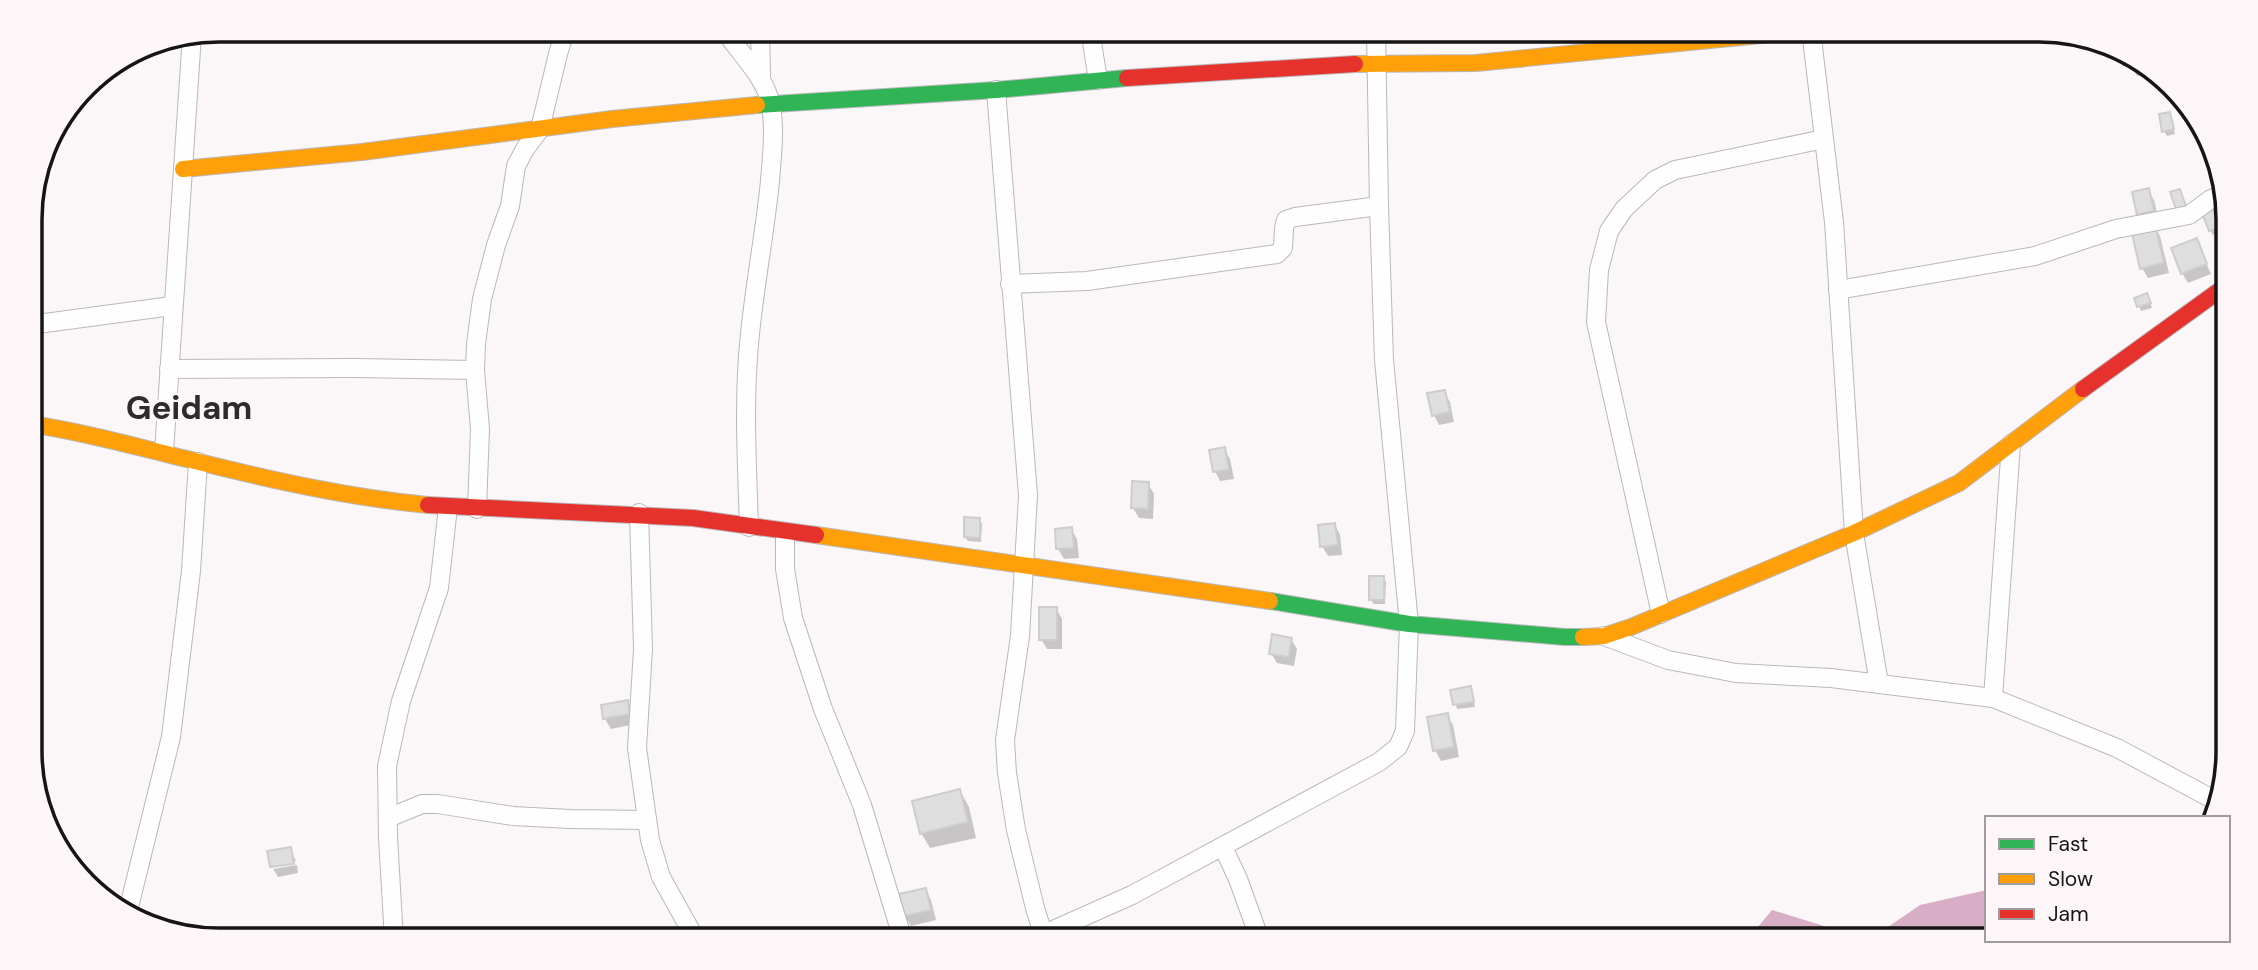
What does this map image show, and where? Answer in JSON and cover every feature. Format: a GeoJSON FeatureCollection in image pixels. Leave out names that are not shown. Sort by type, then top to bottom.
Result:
{"type":"FeatureCollection","features":[{"type":"Feature","properties":{"kind":"main road"},"geometry":{"type":"LineString","coordinates":[[183,169],[362,152],[612,120],[771,104],[1377,63],[1476,63],[1690,42]]}},
{"type":"Feature","properties":{"kind":"main road"},"geometry":{"type":"LineString","coordinates":[[42,426],[288,483],[382,499],[477,509],[639,513],[693,518],[1248,597],[1409,624],[1564,637],[1604,636],[1854,533],[1959,483],[2216,293]]}},
{"type":"Feature","properties":{"kind":"street"},"geometry":{"type":"LineString","coordinates":[[477,509],[480,429],[475,370],[482,299],[496,245],[510,206],[516,166],[541,129],[562,42]]}},
{"type":"Feature","properties":{"kind":"street"},"geometry":{"type":"LineString","coordinates":[[732,42],[761,77]]}},
{"type":"Feature","properties":{"kind":"street"},"geometry":{"type":"LineString","coordinates":[[749,527],[746,404],[750,335],[768,204],[772,150],[771,104],[761,77],[760,42]]}},
{"type":"Feature","properties":{"kind":"street"},"geometry":{"type":"LineString","coordinates":[[1092,42],[1098,80]]}},
{"type":"Feature","properties":{"kind":"street"},"geometry":{"type":"LineString","coordinates":[[1061,928],[1132,895],[1379,762],[1398,747],[1405,731],[1409,624],[1384,360],[1376,42]]}},
{"type":"Feature","properties":{"kind":"street"},"geometry":{"type":"LineString","coordinates":[[1813,42],[1834,222],[1854,533],[1879,684]]}},
{"type":"Feature","properties":{"kind":"street"},"geometry":{"type":"LineString","coordinates":[[164,452],[191,45]]}},
{"type":"Feature","properties":{"kind":"street"},"geometry":{"type":"LineString","coordinates":[[996,90],[1028,495],[1020,636],[1005,740],[1006,762],[1016,830],[1038,928]]}},
{"type":"Feature","properties":{"kind":"street"},"geometry":{"type":"LineString","coordinates":[[1661,614],[1597,322],[1599,270],[1609,231],[1624,209],[1656,180],[1675,170],[1824,139]]}},
{"type":"Feature","properties":{"kind":"street"},"geometry":{"type":"LineString","coordinates":[[1838,290],[2035,256],[2116,229],[2189,215],[2214,198]]}},
{"type":"Feature","properties":{"kind":"street"},"geometry":{"type":"LineString","coordinates":[[1010,284],[1087,281],[1277,254],[1283,248],[1286,220],[1379,206]]}},
{"type":"Feature","properties":{"kind":"street"},"geometry":{"type":"LineString","coordinates":[[42,323],[173,306]]}},
{"type":"Feature","properties":{"kind":"street"},"geometry":{"type":"LineString","coordinates":[[169,369],[475,370]]}},
{"type":"Feature","properties":{"kind":"street"},"geometry":{"type":"LineString","coordinates":[[1993,698],[2011,443]]}},
{"type":"Feature","properties":{"kind":"street"},"geometry":{"type":"LineString","coordinates":[[130,903],[174,713],[191,571],[198,462]]}},
{"type":"Feature","properties":{"kind":"street"},"geometry":{"type":"LineString","coordinates":[[393,928],[387,766],[401,701],[439,588],[447,507]]}},
{"type":"Feature","properties":{"kind":"street"},"geometry":{"type":"LineString","coordinates":[[639,513],[643,649],[637,748],[650,840],[661,877],[689,928]]}},
{"type":"Feature","properties":{"kind":"street"},"geometry":{"type":"LineString","coordinates":[[785,532],[785,569],[793,618],[823,709],[862,805],[899,928]]}},
{"type":"Feature","properties":{"kind":"street"},"geometry":{"type":"LineString","coordinates":[[1604,636],[1668,660],[1736,673],[1831,678],[1993,698],[2117,748],[2210,798]]}},
{"type":"Feature","properties":{"kind":"street"},"geometry":{"type":"LineString","coordinates":[[388,818],[422,804],[438,804],[513,816],[647,820]]}},
{"type":"Feature","properties":{"kind":"street"},"geometry":{"type":"LineString","coordinates":[[1223,847],[1256,928]]}},
{"type":"Feature","properties":{"kind":"shaded area"},"geometry":{"type":"Polygon","coordinates":[[[1985,890],[1985,928],[1886,928],[1920,905],[1985,890]]]}},
{"type":"Feature","properties":{"kind":"shaded area"},"geometry":{"type":"Polygon","coordinates":[[[1772,910],[1830,928],[1757,928],[1772,910]]]}},
{"type":"Feature","properties":{"kind":"building"},"geometry":{"type":"Polygon","coordinates":[[[2170,112],[2174,129],[2162,132],[2159,114],[2170,112]]]}},
{"type":"Feature","properties":{"kind":"building"},"geometry":{"type":"Polygon","coordinates":[[[2149,188],[2154,211],[2137,215],[2132,192],[2149,188]]]}},
{"type":"Feature","properties":{"kind":"building"},"geometry":{"type":"Polygon","coordinates":[[[2180,189],[2188,212],[2178,215],[2170,192],[2180,189]]]}},
{"type":"Feature","properties":{"kind":"building"},"geometry":{"type":"Polygon","coordinates":[[[2213,209],[2216,228],[2209,231],[2202,213],[2213,209]]]}},
{"type":"Feature","properties":{"kind":"building"},"geometry":{"type":"Polygon","coordinates":[[[2155,224],[2164,263],[2140,269],[2131,229],[2155,224]]]}},
{"type":"Feature","properties":{"kind":"building"},"geometry":{"type":"Polygon","coordinates":[[[2197,238],[2207,264],[2181,274],[2171,248],[2197,238]]]}},
{"type":"Feature","properties":{"kind":"building"},"geometry":{"type":"Polygon","coordinates":[[[2147,293],[2151,303],[2137,307],[2134,298],[2147,293]]]}},
{"type":"Feature","properties":{"kind":"building"},"geometry":{"type":"Polygon","coordinates":[[[1445,390],[1450,412],[1432,416],[1427,393],[1445,390]]]}},
{"type":"Feature","properties":{"kind":"building"},"geometry":{"type":"Polygon","coordinates":[[[1225,447],[1229,470],[1213,472],[1209,450],[1225,447]]]}},
{"type":"Feature","properties":{"kind":"building"},"geometry":{"type":"Polygon","coordinates":[[[1132,481],[1149,482],[1148,509],[1131,508],[1132,481]]]}},
{"type":"Feature","properties":{"kind":"building"},"geometry":{"type":"Polygon","coordinates":[[[964,517],[980,518],[980,538],[964,537],[964,517]]]}},
{"type":"Feature","properties":{"kind":"building"},"geometry":{"type":"Polygon","coordinates":[[[1335,523],[1338,545],[1320,547],[1318,525],[1335,523]]]}},
{"type":"Feature","properties":{"kind":"building"},"geometry":{"type":"Polygon","coordinates":[[[1072,527],[1074,548],[1056,549],[1055,529],[1072,527]]]}},
{"type":"Feature","properties":{"kind":"building"},"geometry":{"type":"Polygon","coordinates":[[[1369,576],[1384,576],[1384,600],[1369,600],[1369,576]]]}},
{"type":"Feature","properties":{"kind":"building"},"geometry":{"type":"Polygon","coordinates":[[[1039,607],[1057,607],[1057,640],[1039,640],[1039,607]]]}},
{"type":"Feature","properties":{"kind":"building"},"geometry":{"type":"Polygon","coordinates":[[[1272,634],[1292,638],[1289,657],[1269,654],[1272,634]]]}},
{"type":"Feature","properties":{"kind":"building"},"geometry":{"type":"Polygon","coordinates":[[[1471,686],[1474,702],[1453,705],[1450,690],[1471,686]]]}},
{"type":"Feature","properties":{"kind":"building"},"geometry":{"type":"Polygon","coordinates":[[[628,700],[630,714],[603,719],[601,705],[628,700]]]}},
{"type":"Feature","properties":{"kind":"building"},"geometry":{"type":"Polygon","coordinates":[[[1448,713],[1454,747],[1433,751],[1427,717],[1448,713]]]}},
{"type":"Feature","properties":{"kind":"building"},"geometry":{"type":"Polygon","coordinates":[[[960,789],[968,822],[920,834],[912,801],[960,789]]]}},
{"type":"Feature","properties":{"kind":"building"},"geometry":{"type":"Polygon","coordinates":[[[291,847],[294,864],[270,867],[267,851],[291,847]]]}},
{"type":"Feature","properties":{"kind":"building"},"geometry":{"type":"Polygon","coordinates":[[[926,888],[931,910],[904,916],[899,894],[926,888]]]}},
{"type":"Feature","properties":{"kind":"traffic: fast"},"geometry":{"type":"LineString","coordinates":[[757,105],[996,90],[1127,78]]}},
{"type":"Feature","properties":{"kind":"traffic: fast"},"geometry":{"type":"LineString","coordinates":[[1270,601],[1409,624],[1583,637]]}},
{"type":"Feature","properties":{"kind":"traffic: slow"},"geometry":{"type":"LineString","coordinates":[[1355,64],[1476,63],[1690,42]]}},
{"type":"Feature","properties":{"kind":"traffic: slow"},"geometry":{"type":"LineString","coordinates":[[183,169],[362,152],[612,119],[757,105]]}},
{"type":"Feature","properties":{"kind":"traffic: slow"},"geometry":{"type":"LineString","coordinates":[[1583,637],[1604,636],[1631,627],[1854,533],[1959,483],[2083,389]]}},
{"type":"Feature","properties":{"kind":"traffic: slow"},"geometry":{"type":"LineString","coordinates":[[42,426],[314,488],[428,505]]}},
{"type":"Feature","properties":{"kind":"traffic: slow"},"geometry":{"type":"LineString","coordinates":[[816,535],[1270,601]]}},
{"type":"Feature","properties":{"kind":"traffic: jam"},"geometry":{"type":"LineString","coordinates":[[1127,78],[1355,64]]}},
{"type":"Feature","properties":{"kind":"traffic: jam"},"geometry":{"type":"LineString","coordinates":[[2083,389],[2216,293]]}},
{"type":"Feature","properties":{"kind":"traffic: jam"},"geometry":{"type":"LineString","coordinates":[[428,505],[693,518],[816,535]]}},
{"type":"Feature","properties":{"kind":"district","name":"Geidam"},"geometry":{"type":"Point","coordinates":[189,407]}}]}
